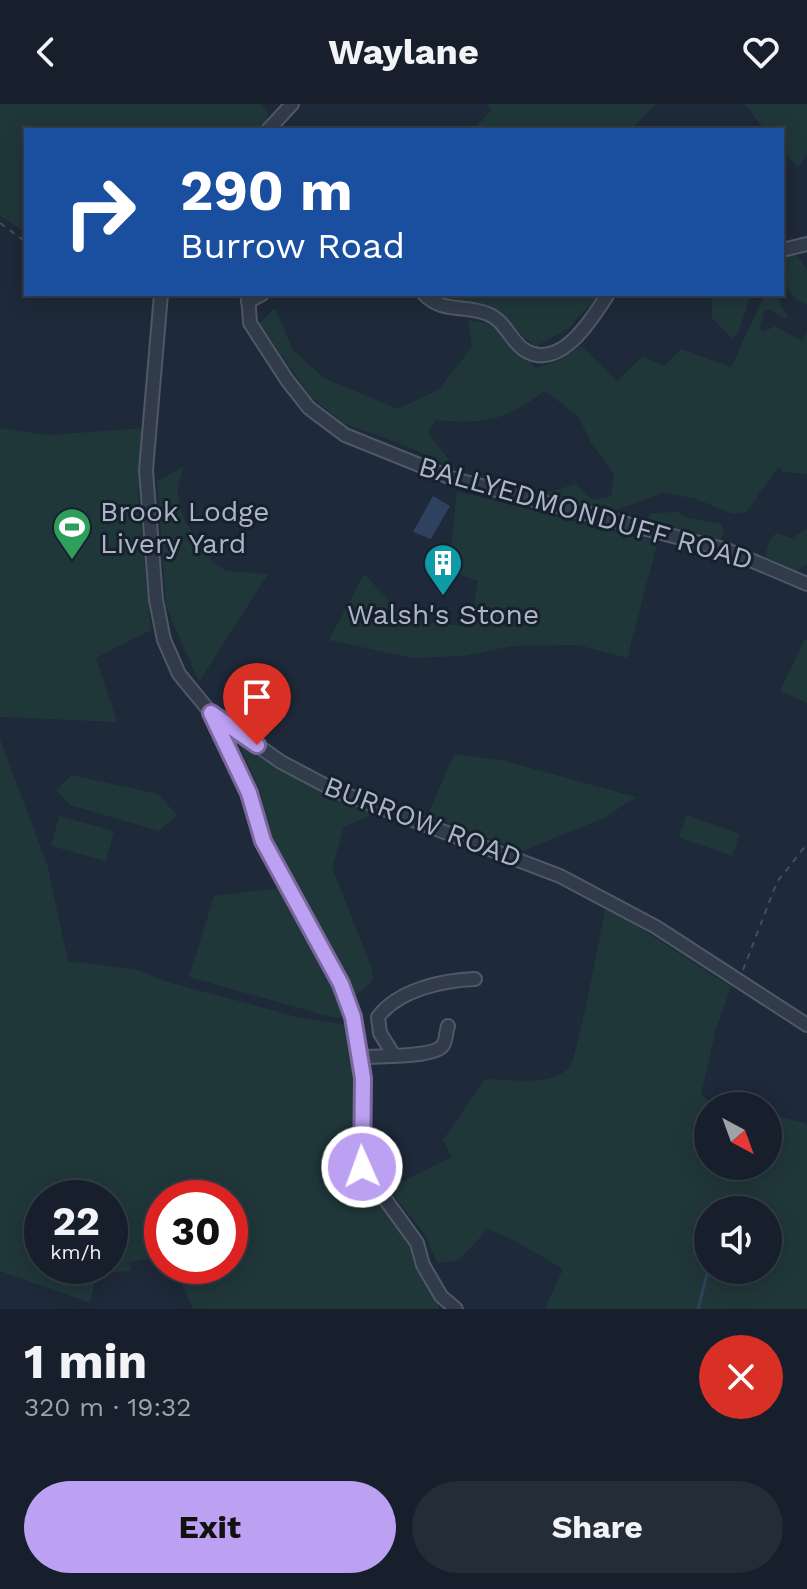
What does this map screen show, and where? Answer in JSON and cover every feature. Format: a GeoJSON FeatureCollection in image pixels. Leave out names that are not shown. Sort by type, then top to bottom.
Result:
{"type":"FeatureCollection","features":[{"type":"Feature","properties":{"kind":"street"},"geometry":{"type":"LineString","coordinates":[[270,128],[292,104]]}},
{"type":"Feature","properties":{"kind":"street"},"geometry":{"type":"LineString","coordinates":[[784,250],[807,244]]}},
{"type":"Feature","properties":{"kind":"street","name":"BURROW ROAD"},"geometry":{"type":"LineString","coordinates":[[161,296],[146,470],[156,600],[164,640],[179,674],[211,713],[281,762],[334,790],[560,876],[656,927],[807,1025]]}},
{"type":"Feature","properties":{"kind":"street"},"geometry":{"type":"LineString","coordinates":[[427,296],[447,309],[486,313],[495,317],[526,351],[537,353],[566,346],[584,332],[607,296]]}},
{"type":"Feature","properties":{"kind":"street","name":"BALLYEDMONDUFF ROAD"},"geometry":{"type":"LineString","coordinates":[[248,298],[250,323],[287,380],[323,422],[345,435],[454,479],[727,550],[807,584]]}},
{"type":"Feature","properties":{"kind":"street"},"geometry":{"type":"LineString","coordinates":[[211,713],[249,793],[263,841],[341,984],[353,1017],[363,1078],[362,1167],[417,1243],[423,1265],[441,1296],[456,1309]]}},
{"type":"Feature","properties":{"kind":"street"},"geometry":{"type":"LineString","coordinates":[[393,1054],[380,1033],[378,1017],[386,1007],[441,980],[475,979]]}},
{"type":"Feature","properties":{"kind":"street"},"geometry":{"type":"LineString","coordinates":[[360,1057],[423,1055],[438,1050],[444,1045],[448,1026]]}},
{"type":"Feature","properties":{"kind":"path"},"geometry":{"type":"LineString","coordinates":[[0,223],[24,241]]}},
{"type":"Feature","properties":{"kind":"path"},"geometry":{"type":"LineString","coordinates":[[739,980],[777,882],[807,844]]}},
{"type":"Feature","properties":{"kind":"green space"},"geometry":{"type":"Polygon","coordinates":[[[0,104],[261,104],[268,112],[267,121],[260,128],[24,128],[24,232],[0,216],[0,104]]]}},
{"type":"Feature","properties":{"kind":"green space"},"geometry":{"type":"Polygon","coordinates":[[[488,104],[656,104],[632,128],[475,128],[491,110],[488,104]]]}},
{"type":"Feature","properties":{"kind":"green space"},"geometry":{"type":"Polygon","coordinates":[[[745,104],[807,104],[807,154],[798,168],[784,152],[784,128],[763,128],[745,104]]]}},
{"type":"Feature","properties":{"kind":"green space"},"geometry":{"type":"Polygon","coordinates":[[[797,255],[807,270],[807,304],[793,296],[786,286],[786,256],[797,255]]]}},
{"type":"Feature","properties":{"kind":"green space"},"geometry":{"type":"Polygon","coordinates":[[[437,296],[598,296],[569,328],[537,346],[499,317],[437,296]]]}},
{"type":"Feature","properties":{"kind":"green space"},"geometry":{"type":"Polygon","coordinates":[[[712,296],[750,296],[738,333],[732,338],[712,318],[712,296]]]}},
{"type":"Feature","properties":{"kind":"green space"},"geometry":{"type":"Polygon","coordinates":[[[764,296],[778,296],[781,307],[788,315],[785,319],[769,309],[764,312],[760,328],[764,332],[775,326],[802,341],[807,332],[807,474],[783,472],[779,467],[746,512],[733,514],[693,498],[662,493],[611,512],[539,495],[576,484],[592,500],[611,496],[614,474],[591,443],[578,416],[545,391],[517,409],[493,419],[468,422],[435,420],[428,433],[457,470],[411,448],[343,423],[311,397],[259,323],[275,308],[293,350],[324,378],[398,409],[438,390],[472,347],[468,320],[495,325],[536,368],[558,361],[581,346],[617,381],[643,356],[664,366],[681,349],[731,367],[764,296]]]}},
{"type":"Feature","properties":{"kind":"green space","name":"Brook Lodge Livery Yard"},"geometry":{"type":"Polygon","coordinates":[[[0,428],[47,435],[146,428],[138,492],[151,630],[96,658],[117,722],[0,717],[0,428]]]}},
{"type":"Feature","properties":{"kind":"green space"},"geometry":{"type":"Polygon","coordinates":[[[183,467],[177,490],[184,520],[213,562],[227,571],[268,574],[199,682],[166,607],[157,481],[183,467]]]}},
{"type":"Feature","properties":{"kind":"green space"},"geometry":{"type":"Polygon","coordinates":[[[457,492],[658,541],[627,658],[578,645],[512,646],[465,656],[411,658],[329,640],[364,574],[408,620],[470,627],[478,581],[449,571],[457,492]]]}},
{"type":"Feature","properties":{"kind":"green space"},"geometry":{"type":"Polygon","coordinates":[[[678,512],[684,517],[721,524],[724,529],[721,540],[646,520],[652,513],[678,512]]]}},
{"type":"Feature","properties":{"kind":"green space"},"geometry":{"type":"Polygon","coordinates":[[[807,529],[807,564],[797,571],[765,558],[769,542],[776,533],[792,538],[807,529]]]}},
{"type":"Feature","properties":{"kind":"green space"},"geometry":{"type":"Polygon","coordinates":[[[807,639],[807,703],[780,691],[807,639]]]}},
{"type":"Feature","properties":{"kind":"green space"},"geometry":{"type":"Polygon","coordinates":[[[236,738],[378,812],[344,827],[332,867],[371,966],[373,981],[355,996],[268,837],[261,793],[236,738]]]}},
{"type":"Feature","properties":{"kind":"green space"},"geometry":{"type":"Polygon","coordinates":[[[0,739],[47,864],[68,961],[138,970],[164,981],[301,1018],[347,1025],[358,1092],[353,1163],[414,1249],[440,1309],[193,1309],[182,1284],[248,1284],[248,1180],[144,1180],[144,1260],[129,1262],[131,1271],[128,1271],[128,1180],[24,1180],[24,1280],[0,1271],[0,739]]]}},
{"type":"Feature","properties":{"kind":"green space"},"geometry":{"type":"Polygon","coordinates":[[[454,754],[501,760],[636,797],[604,818],[522,851],[428,815],[454,754]]]}},
{"type":"Feature","properties":{"kind":"green space"},"geometry":{"type":"Polygon","coordinates":[[[72,775],[158,794],[177,815],[159,831],[70,805],[56,790],[72,775]]]}},
{"type":"Feature","properties":{"kind":"green space"},"geometry":{"type":"Polygon","coordinates":[[[687,815],[740,834],[732,856],[679,837],[687,815]]]}},
{"type":"Feature","properties":{"kind":"green space"},"geometry":{"type":"Polygon","coordinates":[[[59,816],[114,831],[106,861],[51,846],[59,816]]]}},
{"type":"Feature","properties":{"kind":"green space"},"geometry":{"type":"Polygon","coordinates":[[[279,888],[334,982],[348,1015],[338,1018],[320,1014],[189,977],[214,896],[279,888]]]}},
{"type":"Feature","properties":{"kind":"green space"},"geometry":{"type":"Polygon","coordinates":[[[606,906],[731,987],[716,1029],[701,1092],[694,1092],[694,1180],[782,1180],[782,1117],[807,1124],[807,1309],[545,1309],[563,1269],[488,1229],[459,1260],[437,1263],[426,1236],[388,1189],[452,1157],[443,1140],[485,1079],[540,1080],[561,1074],[569,1068],[583,1019],[606,906]]]}},
{"type":"Feature","properties":{"kind":"green space"},"geometry":{"type":"Polygon","coordinates":[[[37,1284],[94,1284],[90,1303],[37,1284]]]}},
{"type":"Feature","properties":{"kind":"water"},"geometry":{"type":"Polygon","coordinates":[[[433,496],[450,506],[431,539],[413,532],[433,496]]]}},
{"type":"Feature","properties":{"kind":"waterway"},"geometry":{"type":"LineString","coordinates":[[698,1309],[704,1284]]}},
{"type":"Feature","properties":{"kind":"place","name":"Brook Lodge Livery Yard"},"geometry":{"type":"Point","coordinates":[72,561]}},
{"type":"Feature","properties":{"kind":"place","name":"Walsh's Stone"},"geometry":{"type":"Point","coordinates":[443,597]}},
{"type":"Feature","properties":{"kind":"route"},"geometry":{"type":"LineString","coordinates":[[257,745],[211,713],[249,793],[263,841],[341,984],[353,1017],[363,1078],[364,1103],[360,1129],[362,1167]]}}]}
